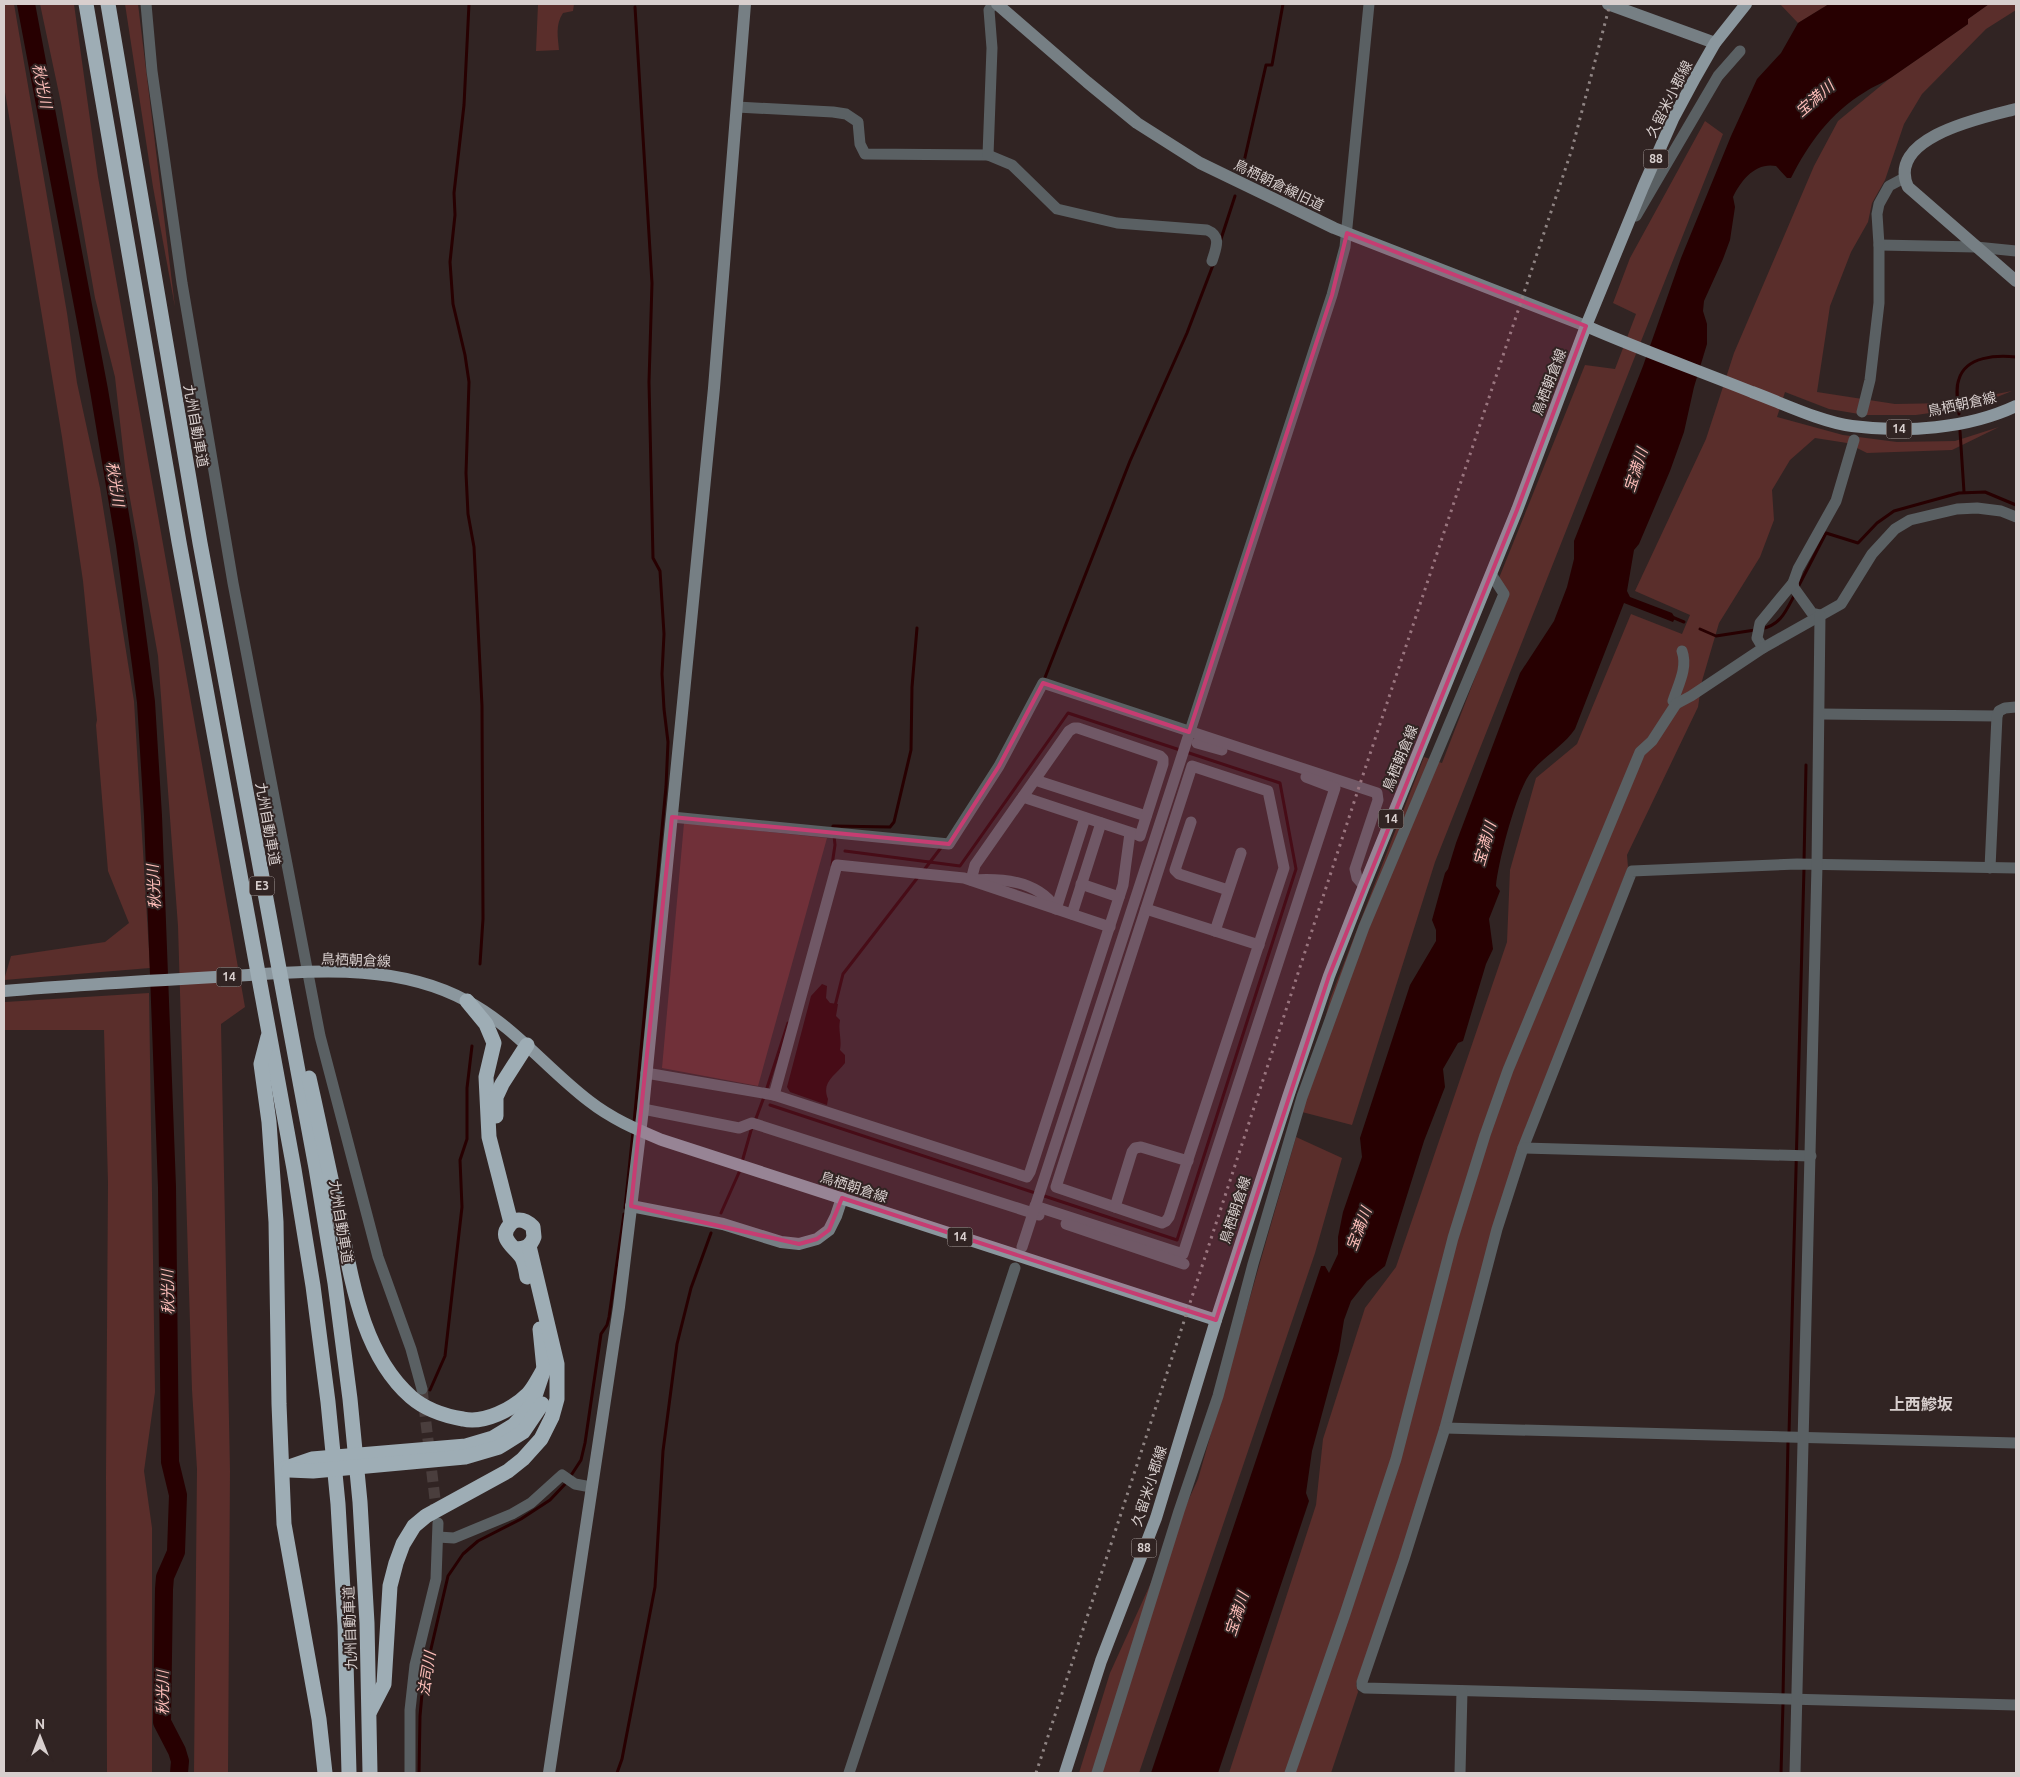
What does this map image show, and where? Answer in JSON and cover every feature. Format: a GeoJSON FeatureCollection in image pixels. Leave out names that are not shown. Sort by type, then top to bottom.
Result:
{"type":"FeatureCollection","features":[{"type":"Feature","properties":{"kind":"highway","name":"九州自動車道"},"geometry":{"type":"LineString","coordinates":[[86,4],[178,533],[294,1169],[311,1276],[328,1402],[338,1504],[345,1625],[349,1773]]}},
{"type":"Feature","properties":{"kind":"highway","name":"九州自動車道"},"geometry":{"type":"LineString","coordinates":[[108,4],[200,543],[314,1158],[335,1283],[350,1399],[360,1502],[367,1623],[370,1773]]}},
{"type":"Feature","properties":{"kind":"highway"},"geometry":{"type":"LineString","coordinates":[[264,892],[300,1039],[355,1290],[369,1334],[380,1357],[395,1379],[412,1398],[429,1409],[467,1420],[489,1418],[510,1408],[528,1394],[544,1369]]}},
{"type":"Feature","properties":{"kind":"highway"},"geometry":{"type":"LineString","coordinates":[[468,1001],[486,1024],[494,1043],[486,1077],[489,1137],[515,1222]]}},
{"type":"Feature","properties":{"kind":"highway"},"geometry":{"type":"LineString","coordinates":[[269,1033],[261,1064],[269,1122],[276,1222],[279,1404],[284,1524],[319,1719],[324,1773]]}},
{"type":"Feature","properties":{"kind":"highway"},"geometry":{"type":"LineString","coordinates":[[486,1096],[491,1080],[505,1063],[527,1045]]}},
{"type":"Feature","properties":{"kind":"highway"},"geometry":{"type":"LineString","coordinates":[[515,1222],[498,1136],[496,1096],[527,1045]]}},
{"type":"Feature","properties":{"kind":"highway"},"geometry":{"type":"LineString","coordinates":[[379,1460],[466,1446],[493,1438],[514,1425],[532,1405],[544,1369],[541,1334],[523,1261],[523,1247],[534,1237],[534,1232],[529,1223],[515,1222],[506,1231],[505,1235],[509,1244],[523,1247]]}},
{"type":"Feature","properties":{"kind":"highway"},"geometry":{"type":"LineString","coordinates":[[369,1713],[384,1684],[390,1586],[403,1544],[414,1526],[426,1516],[508,1471],[523,1459],[541,1440],[552,1417],[556,1399],[556,1364],[550,1336],[523,1247]]}},
{"type":"Feature","properties":{"kind":"highway"},"geometry":{"type":"LineString","coordinates":[[283,1469],[379,1460],[465,1457],[499,1448],[523,1432],[538,1412],[544,1400],[551,1367],[550,1336]]}},
{"type":"Feature","properties":{"kind":"main road","name":"久留米小郡線"},"geometry":{"type":"LineString","coordinates":[[1586,326],[1619,243],[1673,120],[1715,43],[1746,4]]}},
{"type":"Feature","properties":{"kind":"main road","name":"鳥栖朝倉線"},"geometry":{"type":"LineString","coordinates":[[4,991],[85,984],[319,972],[364,972],[401,977],[435,986],[468,1001],[507,1027],[588,1101],[622,1124],[662,1140],[1216,1320],[1329,976],[1517,510],[1586,326],[1783,404],[1851,426],[1895,429],[1936,427],[1973,420],[2016,406]]}},
{"type":"Feature","properties":{"kind":"main road","name":"久留米小郡線"},"geometry":{"type":"LineString","coordinates":[[1065,1773],[1101,1661],[1156,1518],[1216,1320]]}},
{"type":"Feature","properties":{"kind":"street"},"geometry":{"type":"LineString","coordinates":[[146,4],[152,71],[183,292],[233,583],[320,1036],[378,1256],[411,1349],[422,1389]]}},
{"type":"Feature","properties":{"kind":"street"},"geometry":{"type":"LineString","coordinates":[[549,1773],[619,1307],[643,1109],[714,388],[745,4]]}},
{"type":"Feature","properties":{"kind":"street"},"geometry":{"type":"LineString","coordinates":[[988,155],[992,48],[989,10],[993,4]]}},
{"type":"Feature","properties":{"kind":"street","name":"鳥栖朝倉線旧道"},"geometry":{"type":"LineString","coordinates":[[997,4],[1087,82],[1137,122],[1200,163],[1334,228],[1586,326]]}},
{"type":"Feature","properties":{"kind":"street"},"geometry":{"type":"LineString","coordinates":[[1022,1247],[1332,295],[1345,247],[1369,4]]}},
{"type":"Feature","properties":{"kind":"street"},"geometry":{"type":"LineString","coordinates":[[1608,4],[1715,43]]}},
{"type":"Feature","properties":{"kind":"street"},"geometry":{"type":"LineString","coordinates":[[1619,243],[1718,76],[1740,51]]}},
{"type":"Feature","properties":{"kind":"street"},"geometry":{"type":"LineString","coordinates":[[737,107],[846,114],[858,122],[860,144],[865,154],[988,155],[1012,165],[1057,209],[1117,222],[1214,232],[1217,244],[1212,260]]}},
{"type":"Feature","properties":{"kind":"street"},"geometry":{"type":"LineString","coordinates":[[2016,109],[1964,123],[1933,136],[1909,157],[1905,167],[1906,182],[2016,281]]}},
{"type":"Feature","properties":{"kind":"street"},"geometry":{"type":"LineString","coordinates":[[1862,412],[1870,380],[1879,303],[1877,214],[1879,204],[1889,186],[1906,182]]}},
{"type":"Feature","properties":{"kind":"street"},"geometry":{"type":"LineString","coordinates":[[1879,245],[1976,247],[2016,251]]}},
{"type":"Feature","properties":{"kind":"street"},"geometry":{"type":"LineString","coordinates":[[1763,648],[1756,638],[1760,623],[1793,583],[1798,570],[1836,500],[1854,440]]}},
{"type":"Feature","properties":{"kind":"street"},"geometry":{"type":"LineString","coordinates":[[1290,1773],[1396,1459],[1464,1202],[1508,1070],[1640,752],[1652,741],[1676,704],[1763,648],[1841,604],[1872,554],[1895,529],[1910,520],[1957,509],[1977,508],[2001,511],[2016,517]]}},
{"type":"Feature","properties":{"kind":"street"},"geometry":{"type":"LineString","coordinates":[[1097,1773],[1179,1511],[1218,1396],[1253,1264],[1302,1097],[1364,927],[1504,594],[1491,574]]}},
{"type":"Feature","properties":{"kind":"street"},"geometry":{"type":"LineString","coordinates":[[1793,583],[1794,588],[1812,613],[1820,615]]}},
{"type":"Feature","properties":{"kind":"street"},"geometry":{"type":"LineString","coordinates":[[1795,1773],[1793,1699],[1794,1438],[1806,1156],[1813,865],[1820,714],[1820,615]]}},
{"type":"Feature","properties":{"kind":"street"},"geometry":{"type":"LineString","coordinates":[[1676,704],[1673,701],[1683,669],[1684,657],[1682,651]]}},
{"type":"Feature","properties":{"kind":"street"},"geometry":{"type":"LineString","coordinates":[[643,1109],[739,1128],[752,1123],[1183,1254],[1335,788],[1287,767],[1043,683],[999,766],[949,844],[672,817]]}},
{"type":"Feature","properties":{"kind":"street"},"geometry":{"type":"LineString","coordinates":[[1990,868],[1997,716],[1998,712],[2005,708],[2016,708]]}},
{"type":"Feature","properties":{"kind":"street"},"geometry":{"type":"LineString","coordinates":[[1820,714],[1997,716]]}},
{"type":"Feature","properties":{"kind":"street"},"geometry":{"type":"LineString","coordinates":[[646,1073],[774,1095],[1027,1177],[1110,927],[1123,885],[1135,835],[1146,816],[1163,759],[1160,756],[1078,728],[1069,731],[975,865],[971,880]]}},
{"type":"Feature","properties":{"kind":"street"},"geometry":{"type":"LineString","coordinates":[[1197,743],[1377,793],[1378,800],[1355,869],[1357,878],[1364,886]]}},
{"type":"Feature","properties":{"kind":"street"},"geometry":{"type":"LineString","coordinates":[[1192,766],[1268,792],[1284,868],[1169,1217],[1166,1221],[1162,1222],[1056,1187],[1168,846],[1192,766]]}},
{"type":"Feature","properties":{"kind":"street"},"geometry":{"type":"LineString","coordinates":[[1035,780],[1146,816]]}},
{"type":"Feature","properties":{"kind":"street"},"geometry":{"type":"LineString","coordinates":[[1023,797],[1168,846]]}},
{"type":"Feature","properties":{"kind":"street"},"geometry":{"type":"LineString","coordinates":[[1056,909],[1085,818]]}},
{"type":"Feature","properties":{"kind":"street"},"geometry":{"type":"LineString","coordinates":[[1191,822],[1175,870],[1179,874],[1228,890]]}},
{"type":"Feature","properties":{"kind":"street"},"geometry":{"type":"LineString","coordinates":[[1072,914],[1101,823]]}},
{"type":"Feature","properties":{"kind":"street"},"geometry":{"type":"LineString","coordinates":[[1215,931],[1241,853]]}},
{"type":"Feature","properties":{"kind":"street"},"geometry":{"type":"LineString","coordinates":[[2016,868],[1797,864],[1632,870],[1523,1148],[1497,1229],[1445,1428],[1362,1686],[1365,1688],[1462,1691],[2016,1705]]}},
{"type":"Feature","properties":{"kind":"street"},"geometry":{"type":"LineString","coordinates":[[774,1095],[837,865],[971,880],[1110,927]]}},
{"type":"Feature","properties":{"kind":"street"},"geometry":{"type":"LineString","coordinates":[[1082,884],[1119,897]]}},
{"type":"Feature","properties":{"kind":"street"},"geometry":{"type":"LineString","coordinates":[[1146,909],[1259,945]]}},
{"type":"Feature","properties":{"kind":"street"},"geometry":{"type":"LineString","coordinates":[[1115,1207],[1132,1152],[1135,1148],[1141,1147],[1188,1161]]}},
{"type":"Feature","properties":{"kind":"street"},"geometry":{"type":"LineString","coordinates":[[1523,1148],[1806,1156]]}},
{"type":"Feature","properties":{"kind":"street"},"geometry":{"type":"LineString","coordinates":[[631,1206],[723,1224],[781,1242],[799,1244],[817,1239],[829,1230],[842,1198]]}},
{"type":"Feature","properties":{"kind":"street"},"geometry":{"type":"LineString","coordinates":[[1034,1210],[1184,1264]]}},
{"type":"Feature","properties":{"kind":"street"},"geometry":{"type":"LineString","coordinates":[[849,1773],[1015,1268]]}},
{"type":"Feature","properties":{"kind":"street"},"geometry":{"type":"LineString","coordinates":[[1445,1428],[2016,1443]]}},
{"type":"Feature","properties":{"kind":"street"},"geometry":{"type":"LineString","coordinates":[[438,1537],[454,1538],[512,1514],[531,1503],[562,1474],[576,1484],[592,1487]]}},
{"type":"Feature","properties":{"kind":"street"},"geometry":{"type":"LineString","coordinates":[[410,1773],[410,1710],[415,1665],[436,1579],[438,1524]]}},
{"type":"Feature","properties":{"kind":"street"},"geometry":{"type":"LineString","coordinates":[[1460,1773],[1462,1691]]}},
{"type":"Feature","properties":{"kind":"highlighted area"},"geometry":{"type":"Polygon","coordinates":[[[1347,233],[1586,326],[1517,510],[1329,976],[1216,1320],[842,1198],[829,1230],[817,1239],[799,1244],[631,1206],[672,817],[949,844],[999,766],[1043,683],[1189,732],[1332,295],[1347,233]]]}},
{"type":"Feature","properties":{"kind":"shaded area"},"geometry":{"type":"Polygon","coordinates":[[[4,4],[14,4],[67,313],[77,383],[100,488],[134,701],[150,968],[4,980],[11,956],[105,942],[129,923],[108,871],[97,720],[83,581],[62,437],[4,86],[4,4]]]}},
{"type":"Feature","properties":{"kind":"shaded area"},"geometry":{"type":"Polygon","coordinates":[[[40,4],[74,4],[98,177],[245,1007],[221,1024],[230,1471],[228,1773],[194,1773],[197,1469],[192,1390],[178,926],[158,656],[126,476],[115,377],[95,298],[61,103],[40,4]]]}},
{"type":"Feature","properties":{"kind":"shaded area"},"geometry":{"type":"Polygon","coordinates":[[[125,4],[138,4],[175,307],[153,187],[125,4]]]}},
{"type":"Feature","properties":{"kind":"shaded area"},"geometry":{"type":"Polygon","coordinates":[[[538,4],[574,4],[573,11],[563,13],[560,18],[558,31],[559,50],[536,51],[538,4]]]}},
{"type":"Feature","properties":{"kind":"shaded area"},"geometry":{"type":"Polygon","coordinates":[[[1780,4],[1829,4],[1798,23],[1780,4]]]}},
{"type":"Feature","properties":{"kind":"shaded area"},"geometry":{"type":"Polygon","coordinates":[[[1989,4],[2016,4],[2016,10],[1986,29],[1922,94],[1904,124],[1885,180],[1872,203],[1868,222],[1851,252],[1830,306],[1817,392],[1895,404],[1950,403],[2012,391],[1972,407],[1916,415],[1865,415],[1829,409],[1785,392],[1777,417],[1843,435],[1897,442],[1955,441],[1999,427],[1952,450],[1867,453],[1847,443],[1815,438],[1790,460],[1772,490],[1774,520],[1760,557],[1719,623],[1702,681],[1698,707],[1627,855],[1628,867],[1517,1153],[1440,1428],[1399,1561],[1356,1684],[1358,1692],[1331,1773],[1229,1773],[1316,1505],[1323,1439],[1365,1308],[1396,1267],[1507,942],[1510,870],[1536,778],[1577,744],[1631,614],[1682,634],[1690,615],[1635,591],[1706,439],[1734,353],[1814,166],[1838,121],[1889,79],[1968,24],[1968,19],[1989,4]]]}},
{"type":"Feature","properties":{"kind":"shaded area"},"geometry":{"type":"Polygon","coordinates":[[[1705,121],[1723,134],[1435,862],[1352,1125],[1302,1112],[1330,999],[1424,757],[1442,763],[1507,595],[1499,578],[1585,365],[1615,369],[1636,314],[1613,303],[1630,258],[1705,121]]]}},
{"type":"Feature","properties":{"kind":"shaded area"},"geometry":{"type":"Polygon","coordinates":[[[684,823],[827,838],[758,1086],[662,1068],[684,823]]]}},
{"type":"Feature","properties":{"kind":"shaded area"},"geometry":{"type":"Polygon","coordinates":[[[149,993],[155,1392],[144,1471],[152,1528],[152,1773],[107,1773],[108,1183],[104,1030],[4,1030],[5,1002],[149,993]]]}},
{"type":"Feature","properties":{"kind":"shaded area"},"geometry":{"type":"Polygon","coordinates":[[[1296,1137],[1342,1158],[1315,1253],[1139,1773],[1079,1773],[1110,1673],[1198,1479],[1296,1137]]]}},
{"type":"Feature","properties":{"kind":"water","name":"宝満川"},"geometry":{"type":"Polygon","coordinates":[[[1829,4],[1989,4],[1968,19],[1968,24],[1889,79],[1868,90],[1841,109],[1813,141],[1791,178],[1787,178],[1776,166],[1762,167],[1750,174],[1740,184],[1733,197],[1735,207],[1730,240],[1704,301],[1703,311],[1707,324],[1707,344],[1694,387],[1684,432],[1670,471],[1639,544],[1634,550],[1627,591],[1630,597],[1672,613],[1675,618],[1673,622],[1624,603],[1575,729],[1565,741],[1534,769],[1524,784],[1513,812],[1497,875],[1496,886],[1500,891],[1489,919],[1493,949],[1486,964],[1463,1041],[1458,1043],[1443,1069],[1445,1087],[1424,1141],[1385,1266],[1367,1281],[1351,1301],[1344,1320],[1339,1351],[1312,1451],[1306,1493],[1309,1501],[1218,1773],[1151,1773],[1321,1266],[1325,1266],[1329,1273],[1338,1254],[1338,1237],[1343,1212],[1362,1157],[1360,1138],[1410,985],[1436,941],[1436,930],[1432,920],[1445,873],[1520,673],[1554,621],[1567,587],[1574,559],[1574,541],[1643,366],[1681,258],[1731,136],[1757,79],[1781,53],[1798,23],[1829,4]]]}},
{"type":"Feature","properties":{"kind":"water"},"geometry":{"type":"Polygon","coordinates":[[[822,984],[827,986],[826,998],[830,1003],[838,1004],[836,1016],[840,1020],[840,1050],[845,1055],[845,1063],[833,1076],[826,1088],[827,1105],[790,1092],[787,1087],[811,996],[822,984]]]}},
{"type":"Feature","properties":{"kind":"waterway","name":"秋光川"},"geometry":{"type":"LineString","coordinates":[[26,4],[99,390],[125,545],[146,702],[153,816],[167,1187],[170,1462],[178,1495],[176,1552],[165,1577],[164,1589],[162,1722],[177,1751],[180,1761],[179,1773]]}},
{"type":"Feature","properties":{"kind":"waterway"},"geometry":{"type":"LineString","coordinates":[[469,4],[464,105],[454,193],[455,215],[450,262],[453,304],[465,355],[469,382],[466,473],[468,514],[474,547],[482,706],[483,919],[480,964]]}},
{"type":"Feature","properties":{"kind":"waterway"},"geometry":{"type":"LineString","coordinates":[[1243,166],[1266,65],[1272,65],[1283,4]]}},
{"type":"Feature","properties":{"kind":"waterway"},"geometry":{"type":"LineString","coordinates":[[634,1123],[666,787],[668,742],[662,674],[664,634],[660,571],[653,558],[649,382],[652,283],[635,7]]}},
{"type":"Feature","properties":{"kind":"waterway"},"geometry":{"type":"LineString","coordinates":[[1220,242],[1235,196]]}},
{"type":"Feature","properties":{"kind":"waterway"},"geometry":{"type":"LineString","coordinates":[[1044,680],[1130,461],[1187,333],[1213,265]]}},
{"type":"Feature","properties":{"kind":"waterway"},"geometry":{"type":"LineString","coordinates":[[1959,414],[1957,387],[1963,371],[1975,361],[2000,356],[2016,357]]}},
{"type":"Feature","properties":{"kind":"waterway"},"geometry":{"type":"LineString","coordinates":[[1960,431],[1964,492]]}},
{"type":"Feature","properties":{"kind":"waterway"},"geometry":{"type":"LineString","coordinates":[[1797,589],[1826,533],[1858,543],[1877,523],[1894,511],[1959,493],[1985,492],[2016,505]]}},
{"type":"Feature","properties":{"kind":"waterway"},"geometry":{"type":"LineString","coordinates":[[1761,629],[1778,621],[1795,594]]}},
{"type":"Feature","properties":{"kind":"waterway"},"geometry":{"type":"LineString","coordinates":[[1672,617],[1684,622]]}},
{"type":"Feature","properties":{"kind":"waterway"},"geometry":{"type":"LineString","coordinates":[[832,865],[835,845],[833,826],[890,827],[894,822],[911,750],[912,687],[917,628]]}},
{"type":"Feature","properties":{"kind":"waterway"},"geometry":{"type":"LineString","coordinates":[[1700,629],[1716,636],[1755,630]]}},
{"type":"Feature","properties":{"kind":"waterway"},"geometry":{"type":"LineString","coordinates":[[845,851],[960,866],[1068,713],[1180,750]]}},
{"type":"Feature","properties":{"kind":"waterway"},"geometry":{"type":"LineString","coordinates":[[770,1105],[1177,1240],[1296,869],[1280,783],[1186,752]]}},
{"type":"Feature","properties":{"kind":"waterway"},"geometry":{"type":"LineString","coordinates":[[1804,862],[1806,765]]}},
{"type":"Feature","properties":{"kind":"waterway"},"geometry":{"type":"LineString","coordinates":[[924,870],[943,845]]}},
{"type":"Feature","properties":{"kind":"waterway"},"geometry":{"type":"LineString","coordinates":[[1789,1434],[1804,868]]}},
{"type":"Feature","properties":{"kind":"waterway"},"geometry":{"type":"LineString","coordinates":[[835,1006],[843,974],[918,877]]}},
{"type":"Feature","properties":{"kind":"waterway"},"geometry":{"type":"LineString","coordinates":[[766,1091],[788,1023]]}},
{"type":"Feature","properties":{"kind":"waterway"},"geometry":{"type":"LineString","coordinates":[[430,1390],[445,1356],[462,1207],[460,1160],[467,1139],[467,1088],[472,1046]]}},
{"type":"Feature","properties":{"kind":"waterway"},"geometry":{"type":"LineString","coordinates":[[755,1121],[764,1097]]}},
{"type":"Feature","properties":{"kind":"waterway"},"geometry":{"type":"LineString","coordinates":[[742,1162],[752,1127]]}},
{"type":"Feature","properties":{"kind":"waterway"},"geometry":{"type":"LineString","coordinates":[[625,1208],[633,1132]]}},
{"type":"Feature","properties":{"kind":"waterway"},"geometry":{"type":"LineString","coordinates":[[721,1213],[741,1168]]}},
{"type":"Feature","properties":{"kind":"waterway"},"geometry":{"type":"LineString","coordinates":[[570,1477],[581,1460],[585,1443],[601,1334],[607,1325],[609,1317],[624,1214]]}},
{"type":"Feature","properties":{"kind":"waterway"},"geometry":{"type":"LineString","coordinates":[[617,1773],[622,1759],[655,1587],[663,1451],[677,1344],[691,1288],[711,1233]]}},
{"type":"Feature","properties":{"kind":"waterway"},"geometry":{"type":"LineString","coordinates":[[1783,1696],[1788,1440]]}},
{"type":"Feature","properties":{"kind":"waterway","name":"法司川"},"geometry":{"type":"LineString","coordinates":[[419,1773],[420,1716],[423,1683],[448,1576],[463,1554],[478,1541],[521,1519],[550,1500],[567,1482]]}},
{"type":"Feature","properties":{"kind":"waterway"},"geometry":{"type":"LineString","coordinates":[[1781,1773],[1783,1703]]}},
{"type":"Feature","properties":{"kind":"tunnel"},"geometry":{"type":"LineString","coordinates":[[422,1389],[437,1516]]}},
{"type":"Feature","properties":{"kind":"railway"},"geometry":{"type":"LineString","coordinates":[[1036,1773],[1359,787],[1572,149],[1610,4]]}},
{"type":"Feature","properties":{"kind":"district","name":"上西鰺坂"},"geometry":{"type":"Point","coordinates":[1921,1404]}}]}
